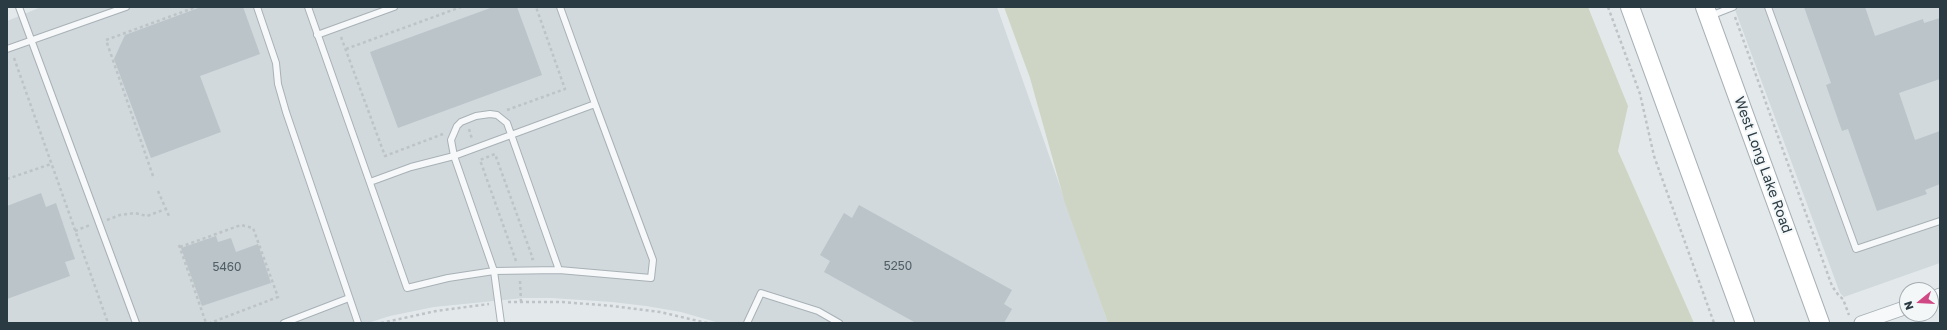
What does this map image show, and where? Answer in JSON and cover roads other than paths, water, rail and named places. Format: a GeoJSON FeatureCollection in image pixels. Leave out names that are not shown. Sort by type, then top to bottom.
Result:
{"type":"FeatureCollection","features":[{"type":"Feature","properties":{"kind":"main road"},"geometry":{"type":"LineString","coordinates":[[1630,7],[1745,323]]}},
{"type":"Feature","properties":{"kind":"main road","name":"West Long Lake Road"},"geometry":{"type":"LineString","coordinates":[[1707,12],[1820,323]]}},
{"type":"Feature","properties":{"kind":"street"},"geometry":{"type":"LineString","coordinates":[[1861,323],[1899,310]]}},
{"type":"Feature","properties":{"kind":"lane"},"geometry":{"type":"LineString","coordinates":[[18,7],[136,323]]}},
{"type":"Feature","properties":{"kind":"lane"},"geometry":{"type":"LineString","coordinates":[[7,49],[126,7]]}},
{"type":"Feature","properties":{"kind":"lane"},"geometry":{"type":"LineString","coordinates":[[257,7],[276,63],[278,84],[286,112],[358,323]]}},
{"type":"Feature","properties":{"kind":"lane"},"geometry":{"type":"LineString","coordinates":[[308,7],[407,288],[452,277],[494,271],[559,270],[651,278],[653,260],[560,7]]}},
{"type":"Feature","properties":{"kind":"lane"},"geometry":{"type":"LineString","coordinates":[[318,35],[394,7]]}},
{"type":"Feature","properties":{"kind":"lane"},"geometry":{"type":"LineString","coordinates":[[1707,12],[1734,7]]}},
{"type":"Feature","properties":{"kind":"lane"},"geometry":{"type":"LineString","coordinates":[[1768,7],[1856,249],[1940,221]]}},
{"type":"Feature","properties":{"kind":"lane"},"geometry":{"type":"LineString","coordinates":[[370,182],[411,168],[454,156],[595,104]]}},
{"type":"Feature","properties":{"kind":"lane"},"geometry":{"type":"LineString","coordinates":[[501,323],[494,271],[454,156],[451,140],[456,126],[469,118],[483,114],[497,115],[507,123],[559,270]]}},
{"type":"Feature","properties":{"kind":"lane"},"geometry":{"type":"LineString","coordinates":[[748,323],[761,293],[818,311],[839,323]]}},
{"type":"Feature","properties":{"kind":"lane"},"geometry":{"type":"LineString","coordinates":[[284,323],[350,298]]}}]}
